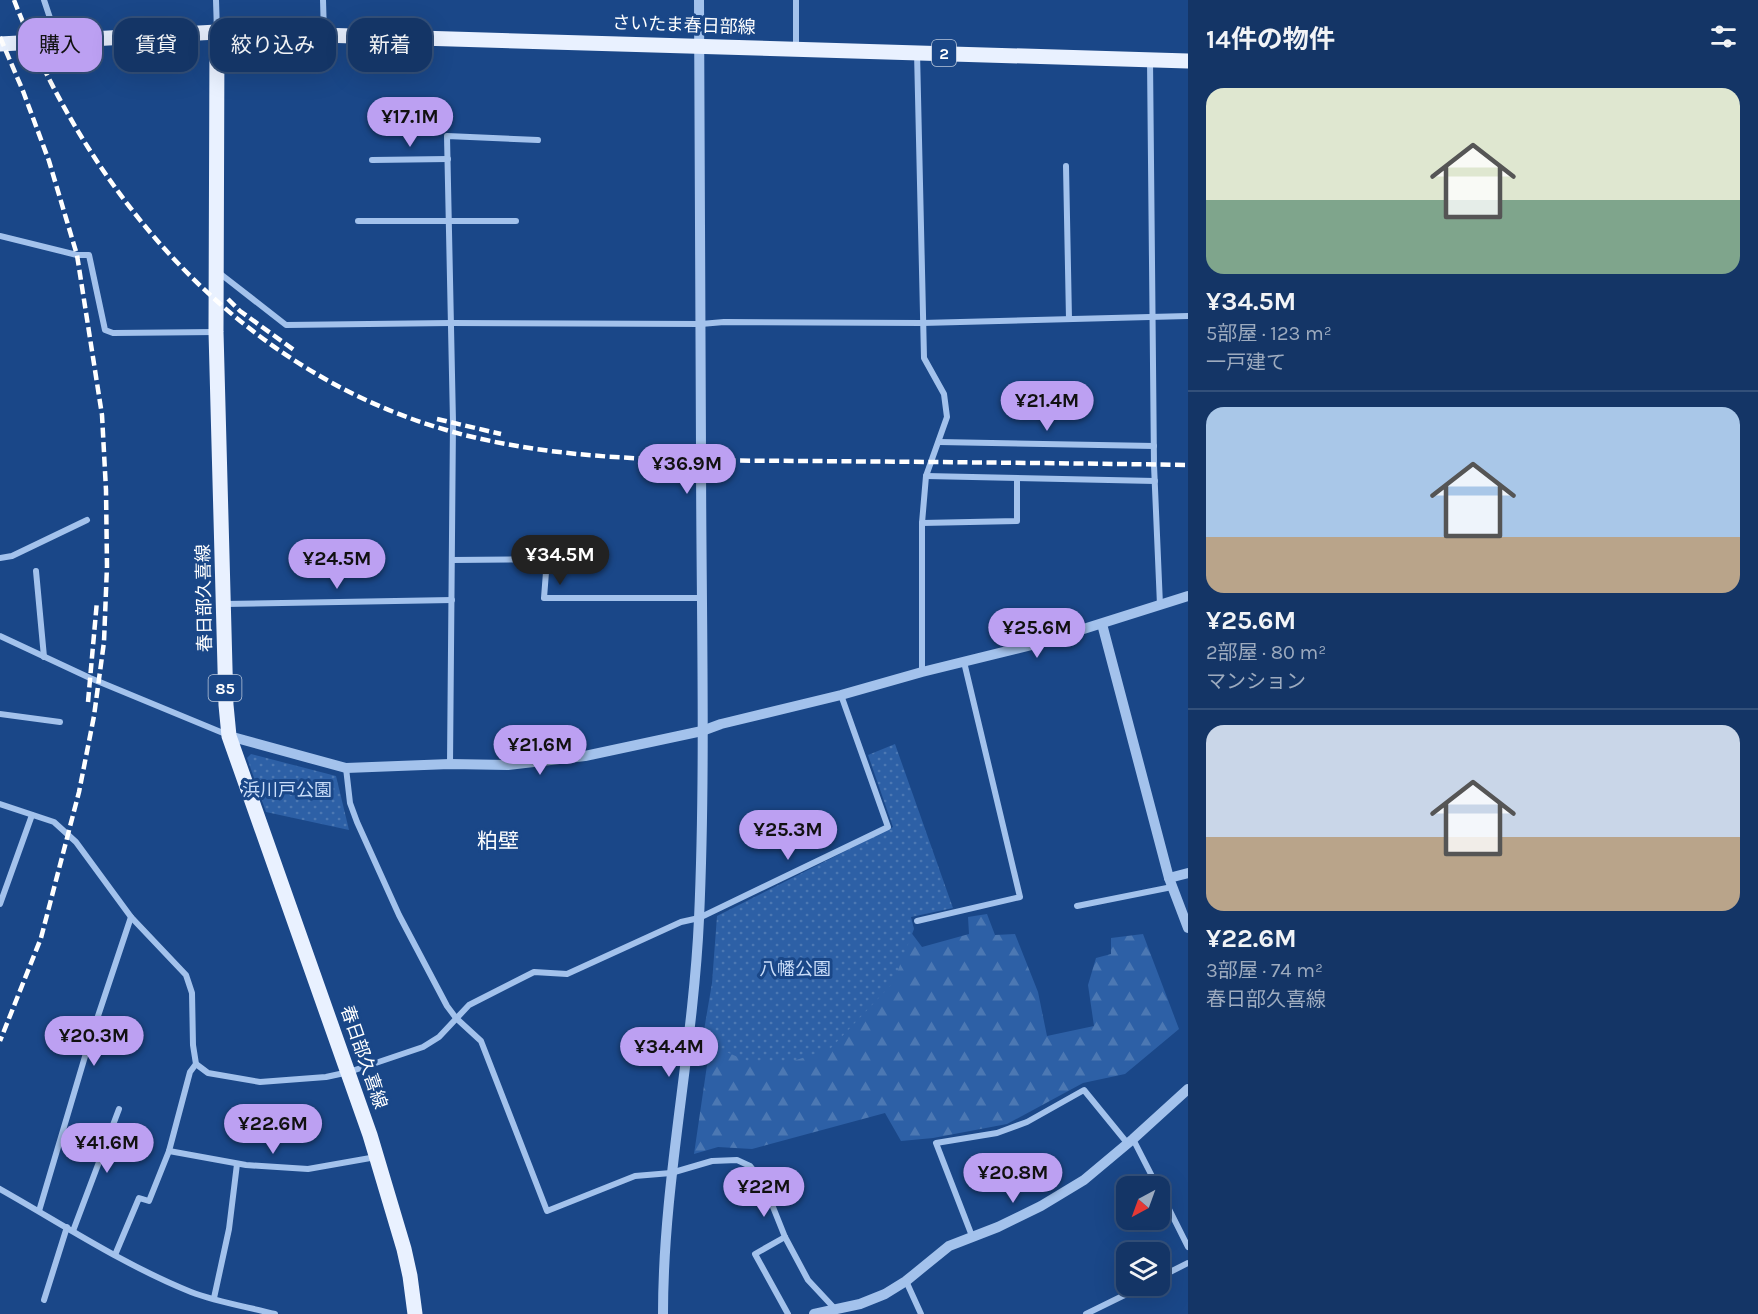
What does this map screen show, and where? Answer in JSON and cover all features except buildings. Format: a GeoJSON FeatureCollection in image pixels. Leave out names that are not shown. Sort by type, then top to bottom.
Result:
{"type":"FeatureCollection","features":[{"type":"Feature","properties":{"kind":"main road","name":"さいたま春日部線"},"geometry":{"type":"LineString","coordinates":[[102,38],[210,32]]}},
{"type":"Feature","properties":{"kind":"main road","name":"さいたま春日部線"},"geometry":{"type":"LineString","coordinates":[[336,34],[1188,61]]}},
{"type":"Feature","properties":{"kind":"main road","name":"さいたま春日部線"},"geometry":{"type":"LineString","coordinates":[[0,44],[18,43]]}},
{"type":"Feature","properties":{"kind":"main road","name":"春日部久喜線"},"geometry":{"type":"LineString","coordinates":[[216,72],[218,271],[216,332],[226,705],[229,735],[377,1157],[411,1276],[415,1314]]}},
{"type":"Feature","properties":{"kind":"street"},"geometry":{"type":"LineString","coordinates":[[44,0],[50,18]]}},
{"type":"Feature","properties":{"kind":"street"},"geometry":{"type":"LineString","coordinates":[[216,0],[216,18]]}},
{"type":"Feature","properties":{"kind":"street"},"geometry":{"type":"LineString","coordinates":[[323,0],[324,18]]}},
{"type":"Feature","properties":{"kind":"street"},"geometry":{"type":"LineString","coordinates":[[663,1314],[663,1264],[671,1173],[689,1045],[699,918],[703,598],[699,0]]}},
{"type":"Feature","properties":{"kind":"street"},"geometry":{"type":"LineString","coordinates":[[796,0],[796,48]]}},
{"type":"Feature","properties":{"kind":"street"},"geometry":{"type":"LineString","coordinates":[[916,52],[924,358],[944,394],[947,417],[926,476],[922,523],[922,672]]}},
{"type":"Feature","properties":{"kind":"street"},"geometry":{"type":"LineString","coordinates":[[1150,60],[1154,446],[1160,605]]}},
{"type":"Feature","properties":{"kind":"street"},"geometry":{"type":"LineString","coordinates":[[450,764],[453,422],[447,135],[538,140]]}},
{"type":"Feature","properties":{"kind":"street"},"geometry":{"type":"LineString","coordinates":[[372,160],[448,159]]}},
{"type":"Feature","properties":{"kind":"street"},"geometry":{"type":"LineString","coordinates":[[1066,166],[1069,319]]}},
{"type":"Feature","properties":{"kind":"street"},"geometry":{"type":"LineString","coordinates":[[358,221],[449,219],[516,221]]}},
{"type":"Feature","properties":{"kind":"street"},"geometry":{"type":"LineString","coordinates":[[0,236],[77,255],[89,255],[105,330],[113,333],[216,332]]}},
{"type":"Feature","properties":{"kind":"street"},"geometry":{"type":"LineString","coordinates":[[218,271],[286,325],[451,322],[922,323],[1188,316]]}},
{"type":"Feature","properties":{"kind":"street"},"geometry":{"type":"LineString","coordinates":[[939,442],[1154,446]]}},
{"type":"Feature","properties":{"kind":"street"},"geometry":{"type":"LineString","coordinates":[[926,476],[1155,482]]}},
{"type":"Feature","properties":{"kind":"street"},"geometry":{"type":"LineString","coordinates":[[922,523],[1017,521],[1017,478]]}},
{"type":"Feature","properties":{"kind":"street"},"geometry":{"type":"LineString","coordinates":[[0,558],[12,556],[87,520]]}},
{"type":"Feature","properties":{"kind":"street"},"geometry":{"type":"LineString","coordinates":[[452,560],[547,559],[544,598],[703,598]]}},
{"type":"Feature","properties":{"kind":"street"},"geometry":{"type":"LineString","coordinates":[[36,571],[44,657]]}},
{"type":"Feature","properties":{"kind":"street"},"geometry":{"type":"LineString","coordinates":[[0,636],[90,678],[229,735],[346,768],[450,764],[508,765],[585,756],[702,731],[721,724],[1036,644],[1188,596]]}},
{"type":"Feature","properties":{"kind":"street"},"geometry":{"type":"LineString","coordinates":[[223,604],[452,600]]}},
{"type":"Feature","properties":{"kind":"street"},"geometry":{"type":"LineString","coordinates":[[1102,624],[1171,883],[1188,928]]}},
{"type":"Feature","properties":{"kind":"street"},"geometry":{"type":"LineString","coordinates":[[917,921],[1020,897],[964,662]]}},
{"type":"Feature","properties":{"kind":"street"},"geometry":{"type":"LineString","coordinates":[[0,804],[54,822],[76,842],[131,917],[186,975],[192,993],[193,1044],[196,1064],[208,1073],[260,1082],[326,1077],[349,1072],[423,1047],[440,1037],[469,1005],[534,972],[567,974],[681,922],[699,918],[888,827],[841,695]]}},
{"type":"Feature","properties":{"kind":"street"},"geometry":{"type":"LineString","coordinates":[[0,714],[60,722]]}},
{"type":"Feature","properties":{"kind":"street"},"geometry":{"type":"LineString","coordinates":[[346,768],[350,803],[399,915],[447,1006],[456,1018],[481,1041],[547,1211],[635,1176],[671,1173],[712,1161],[737,1160],[750,1166],[763,1182],[785,1237],[808,1280],[836,1310]]}},
{"type":"Feature","properties":{"kind":"street"},"geometry":{"type":"LineString","coordinates":[[0,904],[32,815]]}},
{"type":"Feature","properties":{"kind":"street"},"geometry":{"type":"LineString","coordinates":[[1077,906],[1171,883],[1188,873]]}},
{"type":"Feature","properties":{"kind":"street"},"geometry":{"type":"LineString","coordinates":[[39,1211],[89,1043],[131,917]]}},
{"type":"Feature","properties":{"kind":"street"},"geometry":{"type":"LineString","coordinates":[[115,1255],[139,1198],[149,1201],[169,1151],[190,1072],[196,1064]]}},
{"type":"Feature","properties":{"kind":"street"},"geometry":{"type":"LineString","coordinates":[[814,1314],[868,1301],[885,1294],[906,1281],[949,1246],[998,1227],[1050,1201],[1084,1180],[1188,1089]]}},
{"type":"Feature","properties":{"kind":"street"},"geometry":{"type":"LineString","coordinates":[[972,1236],[936,1143],[997,1133],[1027,1122],[1084,1090],[1130,1142],[1151,1176]]}},
{"type":"Feature","properties":{"kind":"street"},"geometry":{"type":"LineString","coordinates":[[44,1300],[119,1109]]}},
{"type":"Feature","properties":{"kind":"street"},"geometry":{"type":"LineString","coordinates":[[169,1151],[237,1164],[308,1169],[377,1157]]}},
{"type":"Feature","properties":{"kind":"street"},"geometry":{"type":"LineString","coordinates":[[214,1298],[229,1229],[237,1164]]}},
{"type":"Feature","properties":{"kind":"street"},"geometry":{"type":"LineString","coordinates":[[0,1189],[115,1255],[193,1293],[275,1314]]}},
{"type":"Feature","properties":{"kind":"street"},"geometry":{"type":"LineString","coordinates":[[1170,1211],[1188,1247]]}},
{"type":"Feature","properties":{"kind":"street"},"geometry":{"type":"LineString","coordinates":[[785,1237],[754,1254],[788,1314]]}},
{"type":"Feature","properties":{"kind":"street"},"geometry":{"type":"LineString","coordinates":[[1170,1272],[1188,1263]]}},
{"type":"Feature","properties":{"kind":"street"},"geometry":{"type":"LineString","coordinates":[[906,1281],[921,1314]]}},
{"type":"Feature","properties":{"kind":"street"},"geometry":{"type":"LineString","coordinates":[[1086,1314],[1123,1296]]}},
{"type":"Feature","properties":{"kind":"green space","name":"八幡公園"},"geometry":{"type":"Polygon","coordinates":[[[895,744],[953,908],[911,917],[914,929],[893,983],[830,1049],[790,1062],[750,1062],[702,1042],[712,983],[717,916],[893,827],[868,755],[895,744]]]}},
{"type":"Feature","properties":{"kind":"green space","name":"浜川戸公園"},"geometry":{"type":"Polygon","coordinates":[[[251,754],[336,776],[349,830],[266,812],[247,758],[251,754]]]}},
{"type":"Feature","properties":{"kind":"green space"},"geometry":{"type":"Polygon","coordinates":[[[987,914],[995,935],[1015,934],[1038,992],[1047,1036],[1094,1026],[1088,985],[1096,958],[1111,954],[1111,938],[1143,934],[1179,1029],[1125,1074],[1083,1083],[1007,1124],[933,1138],[901,1141],[885,1113],[752,1149],[718,1147],[694,1154],[712,1031],[907,927],[922,947],[969,934],[968,917],[987,914]]]}},
{"type":"Feature","properties":{"kind":"railway"},"geometry":{"type":"LineString","coordinates":[[14,0],[48,76],[89,149],[137,216],[192,278],[254,332],[322,377],[396,413],[477,438],[518,446],[600,456],[683,460],[1188,465]]}},
{"type":"Feature","properties":{"kind":"railway"},"geometry":{"type":"LineString","coordinates":[[0,37],[49,161],[77,255],[102,415],[107,566],[104,642],[94,716],[79,792],[41,938],[0,1041]]}},
{"type":"Feature","properties":{"kind":"railway"},"geometry":{"type":"LineString","coordinates":[[228,299],[240,311],[294,350]]}},
{"type":"Feature","properties":{"kind":"railway"},"geometry":{"type":"LineString","coordinates":[[437,419],[501,434]]}},
{"type":"Feature","properties":{"kind":"railway"},"geometry":{"type":"LineString","coordinates":[[88,702],[97,601]]}},
{"type":"Feature","properties":{"kind":"district","name":"粕壁"},"geometry":{"type":"Point","coordinates":[498,841]}}]}
